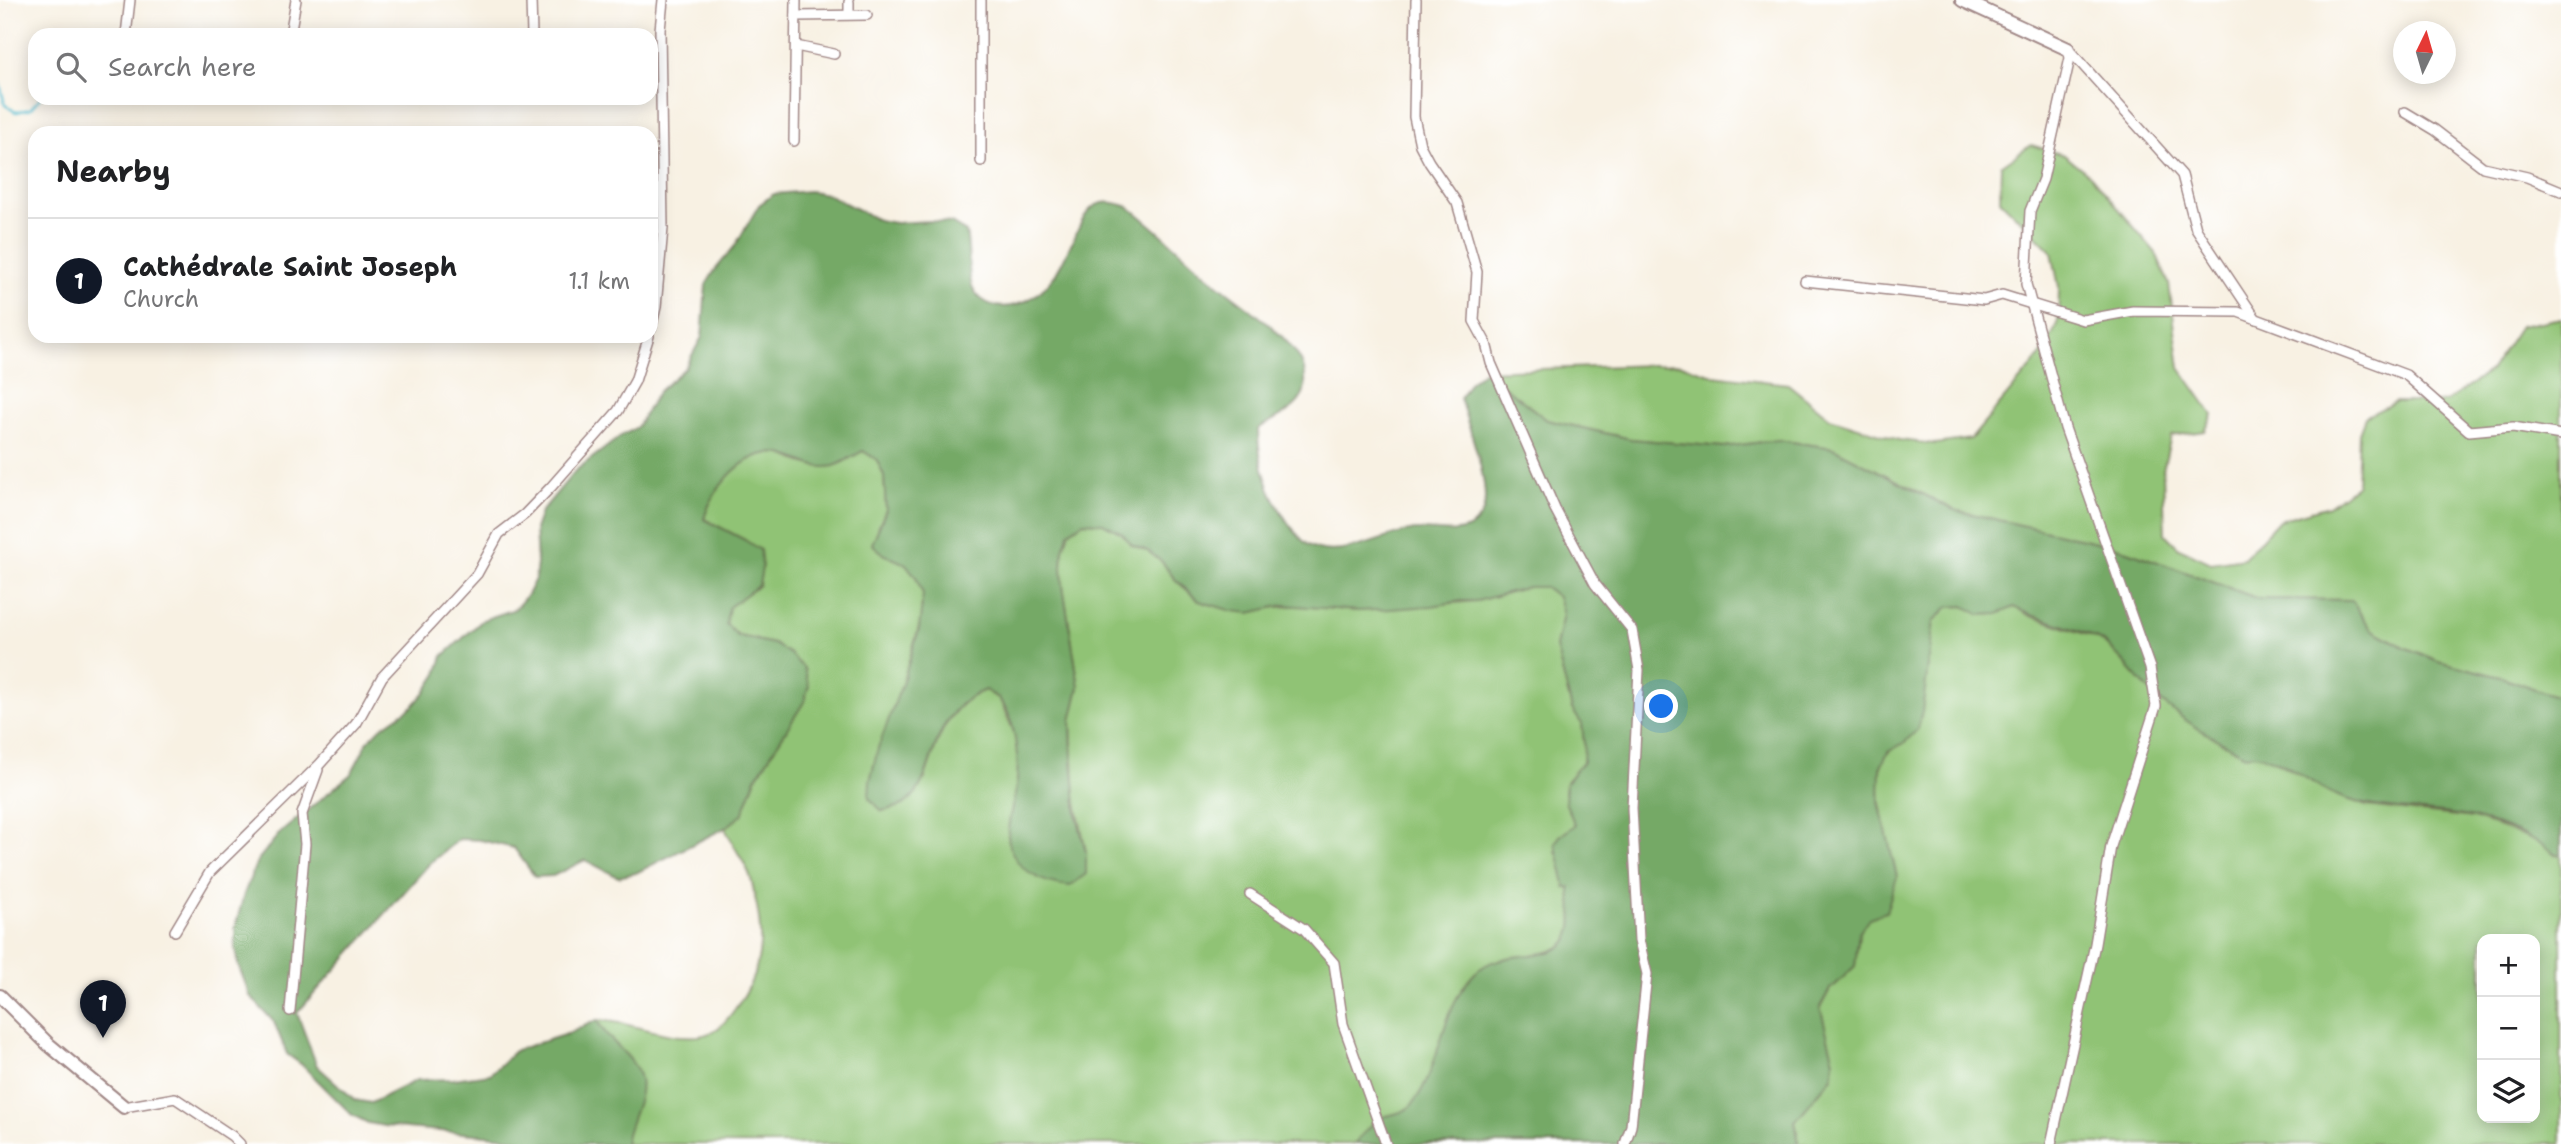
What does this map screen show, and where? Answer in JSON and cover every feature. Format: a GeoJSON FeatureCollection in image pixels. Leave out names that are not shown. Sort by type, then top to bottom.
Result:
{"type":"FeatureCollection","features":[{"type":"Feature","properties":{"kind":"street"},"geometry":{"type":"LineString","coordinates":[[127,28],[130,0]]}},
{"type":"Feature","properties":{"kind":"street"},"geometry":{"type":"LineString","coordinates":[[291,28],[296,0]]}},
{"type":"Feature","properties":{"kind":"street"},"geometry":{"type":"LineString","coordinates":[[531,0],[531,28]]}},
{"type":"Feature","properties":{"kind":"street"},"geometry":{"type":"LineString","coordinates":[[658,284],[663,228],[660,30],[663,0]]}},
{"type":"Feature","properties":{"kind":"street"},"geometry":{"type":"LineString","coordinates":[[794,141],[796,0]]}},
{"type":"Feature","properties":{"kind":"street"},"geometry":{"type":"LineString","coordinates":[[981,162],[982,0]]}},
{"type":"Feature","properties":{"kind":"street"},"geometry":{"type":"LineString","coordinates":[[1416,0],[1414,117],[1420,145],[1457,204],[1473,255],[1477,272],[1474,321],[1486,342],[1491,363],[1555,509],[1595,584],[1632,630],[1639,670],[1632,808],[1639,940],[1647,974],[1631,1126],[1625,1144]]}},
{"type":"Feature","properties":{"kind":"street"},"geometry":{"type":"LineString","coordinates":[[1962,0],[2068,49],[2182,176],[2196,229],[2256,319]]}},
{"type":"Feature","properties":{"kind":"street"},"geometry":{"type":"LineString","coordinates":[[849,2],[849,14]]}},
{"type":"Feature","properties":{"kind":"street"},"geometry":{"type":"LineString","coordinates":[[796,16],[867,15]]}},
{"type":"Feature","properties":{"kind":"street"},"geometry":{"type":"LineString","coordinates":[[796,46],[834,54]]}},
{"type":"Feature","properties":{"kind":"street"},"geometry":{"type":"LineString","coordinates":[[2051,1144],[2095,944],[2111,846],[2156,706],[2150,667],[2065,428],[2026,285],[2030,211],[2043,179],[2070,58],[2068,49]]}},
{"type":"Feature","properties":{"kind":"street"},"geometry":{"type":"LineString","coordinates":[[2405,113],[2435,130],[2483,167],[2526,177],[2561,191]]}},
{"type":"Feature","properties":{"kind":"street"},"geometry":{"type":"LineString","coordinates":[[1805,281],[1984,300],[2003,295],[2084,320],[2133,311],[2238,312],[2406,375],[2469,431],[2513,428],[2561,435]]}},
{"type":"Feature","properties":{"kind":"street"},"geometry":{"type":"LineString","coordinates":[[175,931],[210,872],[319,765],[356,724],[382,677],[477,574],[499,534],[525,514],[551,488],[618,411],[635,381],[647,343]]}},
{"type":"Feature","properties":{"kind":"street"},"geometry":{"type":"LineString","coordinates":[[290,1011],[304,855],[302,814],[319,765]]}},
{"type":"Feature","properties":{"kind":"street"},"geometry":{"type":"LineString","coordinates":[[1250,894],[1304,929],[1334,963],[1343,1024],[1387,1144]]}},
{"type":"Feature","properties":{"kind":"street"},"geometry":{"type":"LineString","coordinates":[[0,996],[48,1044],[124,1107],[175,1098],[240,1144]]}},
{"type":"Feature","properties":{"kind":"green space"},"geometry":{"type":"Polygon","coordinates":[[[2031,145],[2064,155],[2091,176],[2156,253],[2169,284],[2180,368],[2213,415],[2205,431],[2171,436],[2163,470],[2165,534],[2179,548],[2211,563],[2244,558],[2279,520],[2329,506],[2357,485],[2359,433],[2365,417],[2395,402],[2446,402],[2491,370],[2520,326],[2561,318],[2561,698],[2504,678],[2438,661],[2402,646],[2371,629],[2351,600],[2259,599],[2114,546],[1954,510],[1833,448],[1778,440],[1724,447],[1631,439],[1547,420],[1484,371],[1679,364],[1713,375],[1788,384],[1830,418],[1899,440],[1935,444],[1971,439],[2041,355],[2058,324],[2059,287],[2052,252],[2000,200],[2001,166],[2031,145]]]}},
{"type":"Feature","properties":{"kind":"green space"},"geometry":{"type":"Polygon","coordinates":[[[809,191],[827,194],[878,220],[896,223],[951,223],[966,232],[974,290],[988,303],[1003,307],[1022,303],[1044,288],[1057,272],[1083,219],[1093,207],[1106,202],[1129,207],[1273,328],[1301,361],[1305,379],[1301,398],[1287,412],[1258,429],[1260,455],[1270,491],[1282,513],[1302,540],[1319,549],[1346,549],[1416,530],[1463,530],[1477,521],[1483,512],[1485,501],[1482,472],[1460,398],[1469,383],[1484,371],[1547,420],[1631,439],[1724,447],[1778,440],[1833,448],[1954,510],[2114,546],[2259,599],[2351,600],[2371,629],[2402,646],[2438,661],[2504,678],[2561,698],[2561,855],[2523,835],[2481,820],[2348,800],[2331,793],[2278,761],[2255,754],[2245,755],[2210,736],[2166,706],[2108,646],[2088,634],[2014,607],[1998,614],[1980,615],[1964,606],[1948,607],[1934,621],[1922,712],[1917,730],[1904,743],[1888,752],[1880,768],[1879,802],[1897,877],[1886,912],[1869,918],[1859,932],[1855,966],[1829,991],[1820,1007],[1834,1061],[1832,1077],[1795,1121],[1799,1144],[1355,1144],[1377,1120],[1403,1111],[1414,1102],[1431,1070],[1454,1003],[1475,973],[1497,960],[1546,953],[1564,944],[1569,938],[1573,917],[1570,887],[1566,888],[1555,843],[1575,825],[1565,802],[1566,782],[1583,762],[1584,744],[1582,724],[1572,709],[1556,647],[1563,614],[1558,597],[1545,587],[1528,587],[1477,601],[1432,606],[1358,611],[1284,605],[1250,613],[1232,611],[1199,601],[1174,578],[1163,563],[1148,551],[1132,545],[1122,533],[1103,523],[1083,522],[1069,532],[1063,549],[1062,567],[1079,687],[1071,721],[1072,759],[1077,816],[1086,852],[1086,874],[1070,886],[1059,885],[1030,873],[1015,858],[1010,848],[1009,824],[1017,778],[1015,741],[1005,707],[985,690],[961,704],[949,718],[921,785],[910,799],[901,806],[882,811],[869,798],[878,748],[919,629],[923,594],[916,577],[906,564],[885,555],[872,544],[886,510],[884,476],[877,460],[863,451],[838,465],[820,467],[781,454],[768,454],[743,464],[722,483],[704,519],[760,550],[762,568],[759,585],[729,607],[726,624],[738,636],[774,644],[790,654],[804,668],[809,686],[804,702],[756,778],[742,815],[725,828],[636,873],[618,877],[585,860],[553,876],[535,877],[514,848],[480,840],[459,839],[430,863],[297,1013],[317,1066],[355,1100],[371,1103],[417,1080],[490,1074],[516,1050],[567,1034],[597,1020],[607,1035],[627,1055],[640,1079],[640,1095],[625,1144],[533,1144],[507,1137],[368,1123],[352,1115],[302,1065],[287,1054],[274,1022],[250,996],[238,964],[235,928],[257,861],[279,834],[351,774],[368,741],[381,728],[413,706],[437,674],[443,656],[483,620],[515,609],[527,595],[535,579],[535,529],[541,512],[575,471],[637,427],[658,392],[685,368],[702,337],[706,285],[735,246],[759,205],[774,194],[809,191]]]}},
{"type":"Feature","properties":{"kind":"green space"},"geometry":{"type":"Polygon","coordinates":[[[863,451],[877,460],[884,476],[886,510],[878,528],[885,555],[906,564],[916,577],[923,594],[923,613],[903,681],[925,778],[939,738],[961,705],[985,690],[1000,700],[1014,732],[1019,767],[1008,837],[1014,852],[1086,852],[1075,797],[1071,721],[1079,687],[1062,567],[1063,549],[1069,532],[1083,522],[1103,523],[1122,533],[1132,545],[1148,551],[1163,563],[1174,578],[1199,601],[1268,608],[1303,605],[1358,611],[1477,601],[1528,587],[1545,587],[1558,597],[1563,614],[1556,647],[1572,709],[1582,724],[1585,753],[1583,762],[1566,782],[1565,793],[1576,825],[1560,836],[1556,852],[1566,888],[1570,886],[1573,916],[1572,931],[1565,943],[1547,952],[1500,960],[1480,970],[1456,1001],[1432,1069],[1415,1102],[1406,1110],[1372,1124],[1355,1144],[625,1144],[626,1130],[638,1097],[597,1020],[622,1023],[659,1033],[698,1036],[720,1027],[744,996],[756,969],[760,927],[750,877],[725,828],[742,815],[756,778],[794,717],[756,639],[738,636],[725,623],[729,607],[759,585],[745,540],[704,519],[708,507],[722,483],[755,457],[781,454],[810,464],[830,466],[863,451]]]}},
{"type":"Feature","properties":{"kind":"green space"},"geometry":{"type":"Polygon","coordinates":[[[1964,606],[1989,614],[2014,607],[2031,616],[2094,637],[2108,646],[2155,696],[2253,753],[2270,758],[2332,793],[2366,806],[2474,818],[2541,842],[2555,854],[2561,855],[2561,1144],[1799,1144],[1795,1121],[1832,1077],[1834,1061],[1820,1008],[1829,991],[1855,966],[1859,932],[1896,877],[1881,811],[1879,775],[1883,761],[1890,751],[1904,743],[1928,657],[1934,621],[1947,607],[1964,606]]]}},
{"type":"Feature","properties":{"kind":"waterway"},"geometry":{"type":"LineString","coordinates":[[0,84],[5,105],[16,112],[30,109],[34,105]]}},
{"type":"Feature","properties":{"kind":"place","name":"Cathédrale Saint Joseph"},"geometry":{"type":"Point","coordinates":[103,1038]}}]}
